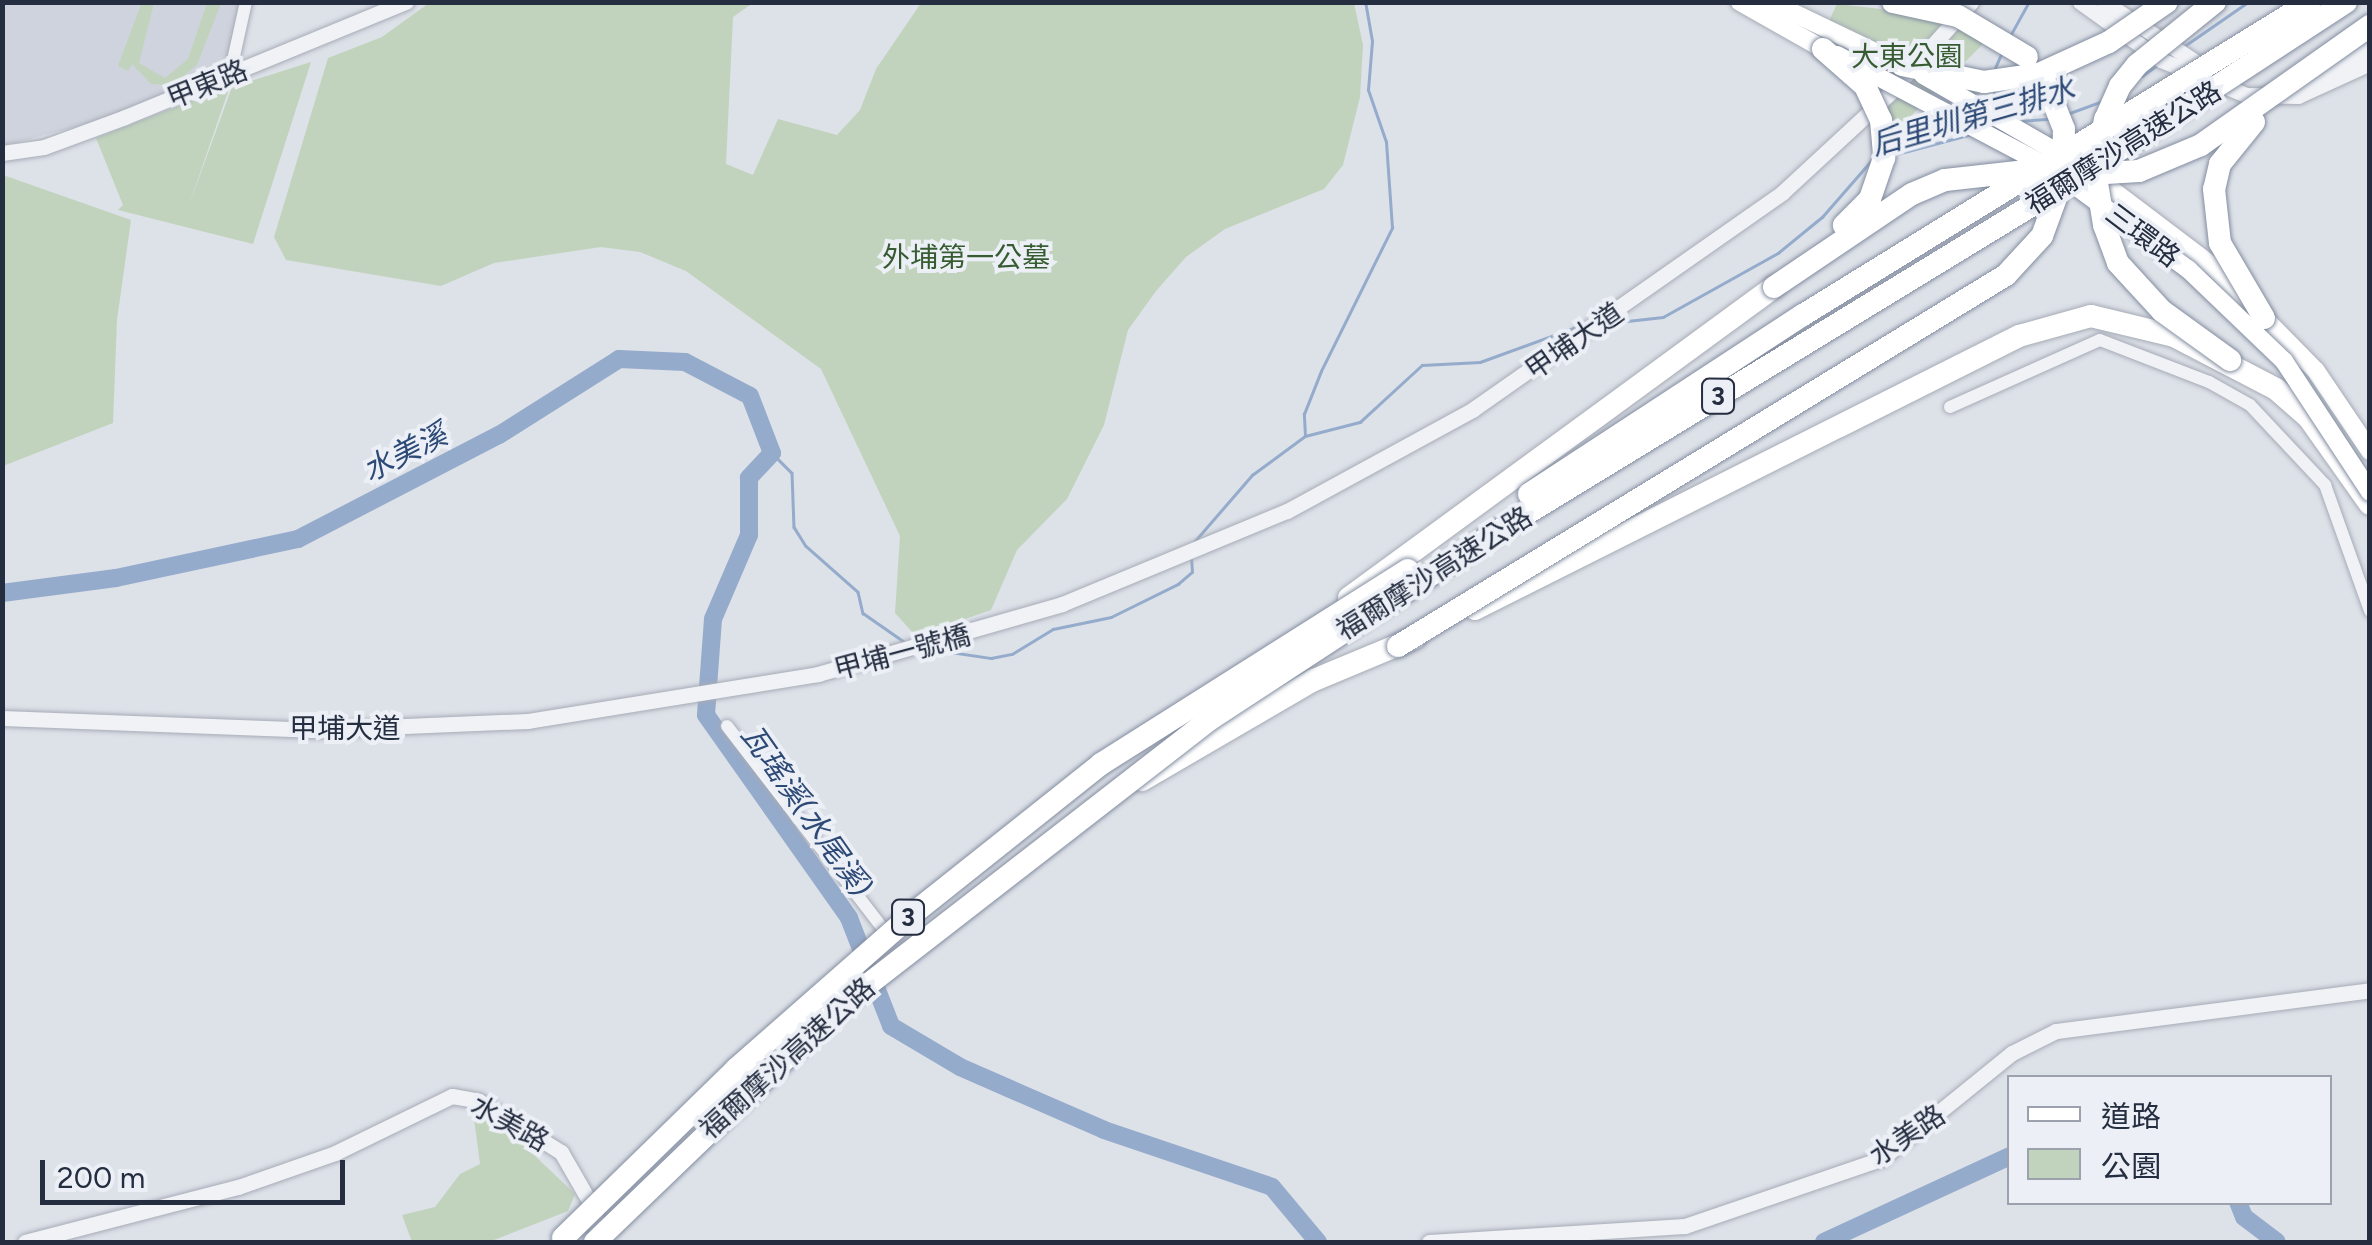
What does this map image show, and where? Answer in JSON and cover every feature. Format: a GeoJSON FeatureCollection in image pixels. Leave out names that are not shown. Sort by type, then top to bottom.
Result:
{"type":"FeatureCollection","features":[{"type":"Feature","properties":{"kind":"highway"},"geometry":{"type":"LineString","coordinates":[[1398,646],[2006,275],[2029,254],[2052,212],[2067,149],[2046,84],[2028,56],[1984,26],[1893,2]]}},
{"type":"Feature","properties":{"kind":"highway"},"geometry":{"type":"LineString","coordinates":[[1902,64],[1984,82],[2039,74],[2110,42],[2167,2]]}},
{"type":"Feature","properties":{"kind":"highway"},"geometry":{"type":"LineString","coordinates":[[2214,2],[2137,65],[2120,86],[2105,119],[2095,171],[2104,225],[2118,263],[2162,311],[2308,418],[2370,504]]}},
{"type":"Feature","properties":{"kind":"highway","name":"福爾摩沙高速公路"},"geometry":{"type":"LineString","coordinates":[[560,1240],[736,1069],[915,912],[1101,764],[1802,315],[2310,2]]}},
{"type":"Feature","properties":{"kind":"highway","name":"福爾摩沙高速公路"},"geometry":{"type":"LineString","coordinates":[[596,1242],[839,1006],[1099,802],[1351,625],[2068,184],[2346,2]]}},
{"type":"Feature","properties":{"kind":"highway"},"geometry":{"type":"LineString","coordinates":[[2264,318],[2220,243],[2214,189],[2240,134],[2370,26]]}},
{"type":"Feature","properties":{"kind":"highway"},"geometry":{"type":"LineString","coordinates":[[1774,287],[1870,200],[1884,158],[1881,120],[1865,86],[1823,49]]}},
{"type":"Feature","properties":{"kind":"highway"},"geometry":{"type":"LineString","coordinates":[[2090,174],[2139,171],[2171,161],[2307,75]]}},
{"type":"Feature","properties":{"kind":"highway"},"geometry":{"type":"LineString","coordinates":[[1292,643],[1774,287],[1912,194],[1977,174],[2054,170]]}},
{"type":"Feature","properties":{"kind":"highway"},"geometry":{"type":"LineString","coordinates":[[1099,802],[1314,680],[1398,646],[2019,336],[2091,316],[2121,318],[2230,360]]}},
{"type":"Feature","properties":{"kind":"main road","name":"三環路"},"geometry":{"type":"LineString","coordinates":[[1740,2],[2054,170],[2188,268],[2284,361],[2370,492]]}},
{"type":"Feature","properties":{"kind":"main road","name":"三環路"},"geometry":{"type":"LineString","coordinates":[[1771,2],[1993,111],[2090,174],[2211,265],[2316,371],[2370,451]]}},
{"type":"Feature","properties":{"kind":"main road"},"geometry":{"type":"LineString","coordinates":[[2054,170],[2090,174]]}},
{"type":"Feature","properties":{"kind":"street"},"geometry":{"type":"LineString","coordinates":[[230,74],[246,2]]}},
{"type":"Feature","properties":{"kind":"street","name":"甲東路"},"geometry":{"type":"LineString","coordinates":[[2,152],[44,147],[406,2]]}},
{"type":"Feature","properties":{"kind":"street","name":"甲埔大道"},"geometry":{"type":"LineString","coordinates":[[1112,585],[1209,546],[1370,468],[1560,352],[1796,180],[1890,93],[1971,2]]}},
{"type":"Feature","properties":{"kind":"street"},"geometry":{"type":"LineString","coordinates":[[2080,2],[2161,60],[2246,95],[2298,96],[2370,63]]}},
{"type":"Feature","properties":{"kind":"street"},"geometry":{"type":"LineString","coordinates":[[2104,2],[2218,76],[2254,87],[2294,85],[2370,48]]}},
{"type":"Feature","properties":{"kind":"street"},"geometry":{"type":"LineString","coordinates":[[1950,407],[2100,340],[2219,387],[2250,406],[2326,484],[2370,611]]}},
{"type":"Feature","properties":{"kind":"street","name":"甲埔一號橋"},"geometry":{"type":"LineString","coordinates":[[686,699],[957,638],[1112,585]]}},
{"type":"Feature","properties":{"kind":"street","name":"甲埔大道"},"geometry":{"type":"LineString","coordinates":[[2,718],[394,729],[528,721],[686,699]]}},
{"type":"Feature","properties":{"kind":"street"},"geometry":{"type":"LineString","coordinates":[[728,726],[915,973]]}},
{"type":"Feature","properties":{"kind":"street","name":"水美路"},"geometry":{"type":"LineString","coordinates":[[1429,1242],[1685,1226],[1880,1158],[2012,1052],[2056,1031],[2370,990]]}},
{"type":"Feature","properties":{"kind":"street","name":"水美路"},"geometry":{"type":"LineString","coordinates":[[25,1242],[238,1187],[336,1153],[452,1096],[479,1101],[561,1152],[595,1211],[596,1242]]}},
{"type":"Feature","properties":{"kind":"shaded area"},"geometry":{"type":"Polygon","coordinates":[[[3,3],[241,3],[225,69],[101,120],[3,146],[3,3]]]}},
{"type":"Feature","properties":{"kind":"green space"},"geometry":{"type":"Polygon","coordinates":[[[142,2],[154,3],[139,63],[165,78],[188,59],[207,3],[221,3],[197,65],[173,85],[151,84],[132,64],[128,71],[118,66],[142,2]]]}},
{"type":"Feature","properties":{"kind":"green space","name":"外埔第一公墓"},"geometry":{"type":"Polygon","coordinates":[[[429,3],[753,3],[733,17],[726,164],[753,175],[778,119],[837,135],[860,110],[876,69],[921,3],[1354,3],[1363,45],[1360,97],[1343,165],[1324,189],[1225,229],[1186,257],[1156,291],[1128,330],[1104,425],[1067,499],[1017,550],[991,610],[956,622],[941,637],[914,634],[895,613],[900,536],[821,369],[686,271],[640,252],[601,247],[494,263],[441,286],[286,260],[274,237],[328,58],[382,37],[429,3]]]}},
{"type":"Feature","properties":{"kind":"green space","name":"大東公園"},"geometry":{"type":"Polygon","coordinates":[[[1837,4],[1924,14],[1991,36],[1896,131],[1875,87],[1821,38],[1837,4]]]}},
{"type":"Feature","properties":{"kind":"green space"},"geometry":{"type":"Polygon","coordinates":[[[311,62],[253,244],[118,210],[123,205],[96,138],[230,86],[188,208],[232,87],[311,62]]]}},
{"type":"Feature","properties":{"kind":"green space"},"geometry":{"type":"Polygon","coordinates":[[[3,175],[131,220],[117,320],[113,423],[3,466],[3,175]]]}},
{"type":"Feature","properties":{"kind":"green space"},"geometry":{"type":"Polygon","coordinates":[[[473,1111],[512,1134],[575,1194],[568,1211],[489,1242],[412,1242],[402,1215],[435,1207],[460,1174],[480,1164],[473,1111]]]}},
{"type":"Feature","properties":{"kind":"waterway"},"geometry":{"type":"LineString","coordinates":[[1305,436],[1304,414],[1321,371],[1392,228],[1386,142],[1368,90],[1372,41],[1365,2]]}},
{"type":"Feature","properties":{"kind":"waterway"},"geometry":{"type":"LineString","coordinates":[[2010,36],[2029,2]]}},
{"type":"Feature","properties":{"kind":"waterway","name":"后里圳第三排水"},"geometry":{"type":"LineString","coordinates":[[2183,47],[2248,2]]}},
{"type":"Feature","properties":{"kind":"waterway"},"geometry":{"type":"LineString","coordinates":[[1995,68],[2002,52]]}},
{"type":"Feature","properties":{"kind":"waterway","name":"后里圳第三排水"},"geometry":{"type":"LineString","coordinates":[[2142,76],[2156,66]]}},
{"type":"Feature","properties":{"kind":"waterway"},"geometry":{"type":"LineString","coordinates":[[1994,91],[1994,108]]}},
{"type":"Feature","properties":{"kind":"waterway","name":"后里圳第三排水"},"geometry":{"type":"LineString","coordinates":[[2067,114],[2102,101]]}},
{"type":"Feature","properties":{"kind":"waterway","name":"后里圳第三排水"},"geometry":{"type":"LineString","coordinates":[[2018,121],[2050,119]]}},
{"type":"Feature","properties":{"kind":"waterway","name":"后里圳第三排水"},"geometry":{"type":"LineString","coordinates":[[1893,155],[1972,134]]}},
{"type":"Feature","properties":{"kind":"waterway","name":"后里圳第三排水"},"geometry":{"type":"LineString","coordinates":[[1609,323],[1663,317],[1778,253],[1822,217],[1871,161]]}},
{"type":"Feature","properties":{"kind":"waterway","name":"后里圳第三排水"},"geometry":{"type":"LineString","coordinates":[[1194,542],[1252,475],[1305,436],[1360,422],[1422,365],[1480,362],[1576,327]]}},
{"type":"Feature","properties":{"kind":"waterway","name":"瓦瑤溪(水尾溪)"},"geometry":{"type":"LineString","coordinates":[[2,593],[116,578],[298,539],[499,435],[619,359],[685,362],[750,396],[772,453],[749,478],[749,535],[713,619],[706,715],[849,918],[891,1026],[960,1067],[1104,1130],[1272,1187],[1318,1242]]}},
{"type":"Feature","properties":{"kind":"waterway","name":"后里圳第三排水"},"geometry":{"type":"LineString","coordinates":[[772,453],[792,473],[794,527],[806,546],[858,592],[863,613],[903,641]]}},
{"type":"Feature","properties":{"kind":"waterway","name":"后里圳第三排水"},"geometry":{"type":"LineString","coordinates":[[930,649],[991,658],[1012,654],[1053,629],[1111,617],[1178,584],[1192,572],[1191,559]]}},
{"type":"Feature","properties":{"kind":"waterway","name":"瓦瑤溪(水尾溪)"},"geometry":{"type":"LineString","coordinates":[[1824,1242],[2007,1157]]}},
{"type":"Feature","properties":{"kind":"waterway","name":"瓦瑤溪(水尾溪)"},"geometry":{"type":"LineString","coordinates":[[2239,1205],[2244,1217],[2277,1242]]}},
{"type":"Feature","properties":{"kind":"water label","name":"水美溪"},"geometry":{"type":"Point","coordinates":[405,453]}}]}
